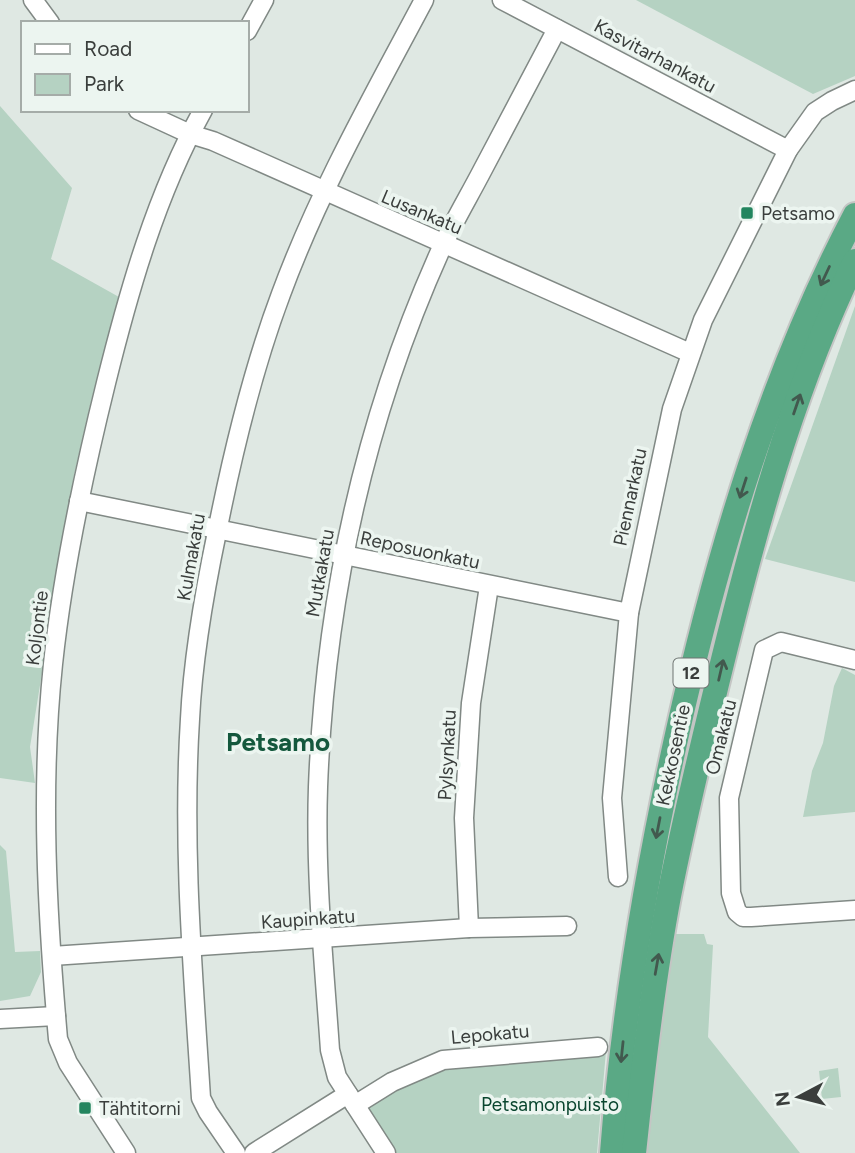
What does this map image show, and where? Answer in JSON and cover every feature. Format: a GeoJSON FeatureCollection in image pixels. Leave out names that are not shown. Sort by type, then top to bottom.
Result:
{"type":"FeatureCollection","features":[{"type":"Feature","properties":{"kind":"highway","name":"Kekkosentie"},"geometry":{"type":"LineString","coordinates":[[612,1153],[624,1035],[637,947],[661,811],[698,643],[737,509],[782,375],[800,328],[855,215]]}},
{"type":"Feature","properties":{"kind":"highway","name":"Kekkosentie"},"geometry":{"type":"LineString","coordinates":[[634,1153],[643,1057],[670,894],[742,579],[767,491],[802,390],[855,261]]}},
{"type":"Feature","properties":{"kind":"street"},"geometry":{"type":"LineString","coordinates":[[33,0],[49,21]]}},
{"type":"Feature","properties":{"kind":"street"},"geometry":{"type":"LineString","coordinates":[[248,29],[264,0]]}},
{"type":"Feature","properties":{"kind":"street","name":"Kulmakatu"},"geometry":{"type":"LineString","coordinates":[[236,1153],[201,1098],[192,948],[187,834],[190,718],[206,583],[229,465],[268,330],[324,191],[424,0]]}},
{"type":"Feature","properties":{"kind":"street","name":"Kasvitarhankatu"},"geometry":{"type":"LineString","coordinates":[[502,0],[788,150]]}},
{"type":"Feature","properties":{"kind":"street","name":"Mutkakatu"},"geometry":{"type":"LineString","coordinates":[[386,1153],[332,1066],[322,939],[318,789],[323,701],[333,615],[355,498],[384,397],[443,245],[557,29]]}},
{"type":"Feature","properties":{"kind":"street","name":"Piennarkatu"},"geometry":{"type":"LineString","coordinates":[[618,877],[612,797],[629,613],[668,423],[690,353],[727,270],[788,150],[815,112],[832,100],[855,90]]}},
{"type":"Feature","properties":{"kind":"street","name":"Lusankatu"},"geometry":{"type":"LineString","coordinates":[[142,112],[690,353]]}},
{"type":"Feature","properties":{"kind":"street","name":"Koljontie"},"geometry":{"type":"LineString","coordinates":[[126,1153],[65,1058],[58,1039],[46,804],[50,708],[60,606],[79,501],[128,297],[156,215],[202,112]]}},
{"type":"Feature","properties":{"kind":"street","name":"Reposuonkatu"},"geometry":{"type":"LineString","coordinates":[[79,501],[629,613]]}},
{"type":"Feature","properties":{"kind":"street","name":"Pylsynkatu"},"geometry":{"type":"LineString","coordinates":[[469,928],[464,818],[468,741],[471,703],[489,586]]}},
{"type":"Feature","properties":{"kind":"street","name":"Omakatu"},"geometry":{"type":"LineString","coordinates":[[855,660],[781,642],[764,650],[729,798],[731,893],[737,912],[743,917],[751,917],[855,910]]}},
{"type":"Feature","properties":{"kind":"street","name":"Kaupinkatu"},"geometry":{"type":"LineString","coordinates":[[52,956],[469,928],[567,926]]}},
{"type":"Feature","properties":{"kind":"street"},"geometry":{"type":"LineString","coordinates":[[0,1019],[56,1016]]}},
{"type":"Feature","properties":{"kind":"street","name":"Lepokatu"},"geometry":{"type":"LineString","coordinates":[[254,1153],[351,1100],[443,1060],[598,1047]]}},
{"type":"Feature","properties":{"kind":"green space"},"geometry":{"type":"Polygon","coordinates":[[[636,0],[855,0],[855,76],[813,94],[636,0]]]}},
{"type":"Feature","properties":{"kind":"green space"},"geometry":{"type":"Polygon","coordinates":[[[0,106],[72,188],[51,259],[119,297],[74,475],[30,747],[35,783],[0,778],[0,106]]]}},
{"type":"Feature","properties":{"kind":"green space"},"geometry":{"type":"Polygon","coordinates":[[[855,306],[855,582],[765,559],[855,306]]]}},
{"type":"Feature","properties":{"kind":"green space"},"geometry":{"type":"Polygon","coordinates":[[[842,668],[855,675],[855,812],[803,817],[812,771],[823,743],[834,686],[842,668]]]}},
{"type":"Feature","properties":{"kind":"green space"},"geometry":{"type":"Polygon","coordinates":[[[0,845],[6,851],[15,952],[40,951],[41,972],[30,996],[0,1001],[0,845]]]}},
{"type":"Feature","properties":{"kind":"green space"},"geometry":{"type":"Polygon","coordinates":[[[673,934],[704,934],[707,944],[713,945],[708,1037],[800,1153],[646,1153],[651,1092],[673,934]]]}},
{"type":"Feature","properties":{"kind":"green space","name":"Petsamonpuisto"},"geometry":{"type":"Polygon","coordinates":[[[606,1051],[597,1153],[393,1153],[361,1106],[445,1067],[473,1062],[606,1051]]]}},
{"type":"Feature","properties":{"kind":"green space"},"geometry":{"type":"Polygon","coordinates":[[[838,1068],[841,1097],[822,1099],[819,1071],[838,1068]]]}},
{"type":"Feature","properties":{"kind":"place","name":"Petsamo"},"geometry":{"type":"Point","coordinates":[747,213]}},
{"type":"Feature","properties":{"kind":"place","name":"Tähtitorni"},"geometry":{"type":"Point","coordinates":[85,1108]}},
{"type":"Feature","properties":{"kind":"district","name":"Petsamo"},"geometry":{"type":"Point","coordinates":[278,742]}}]}
